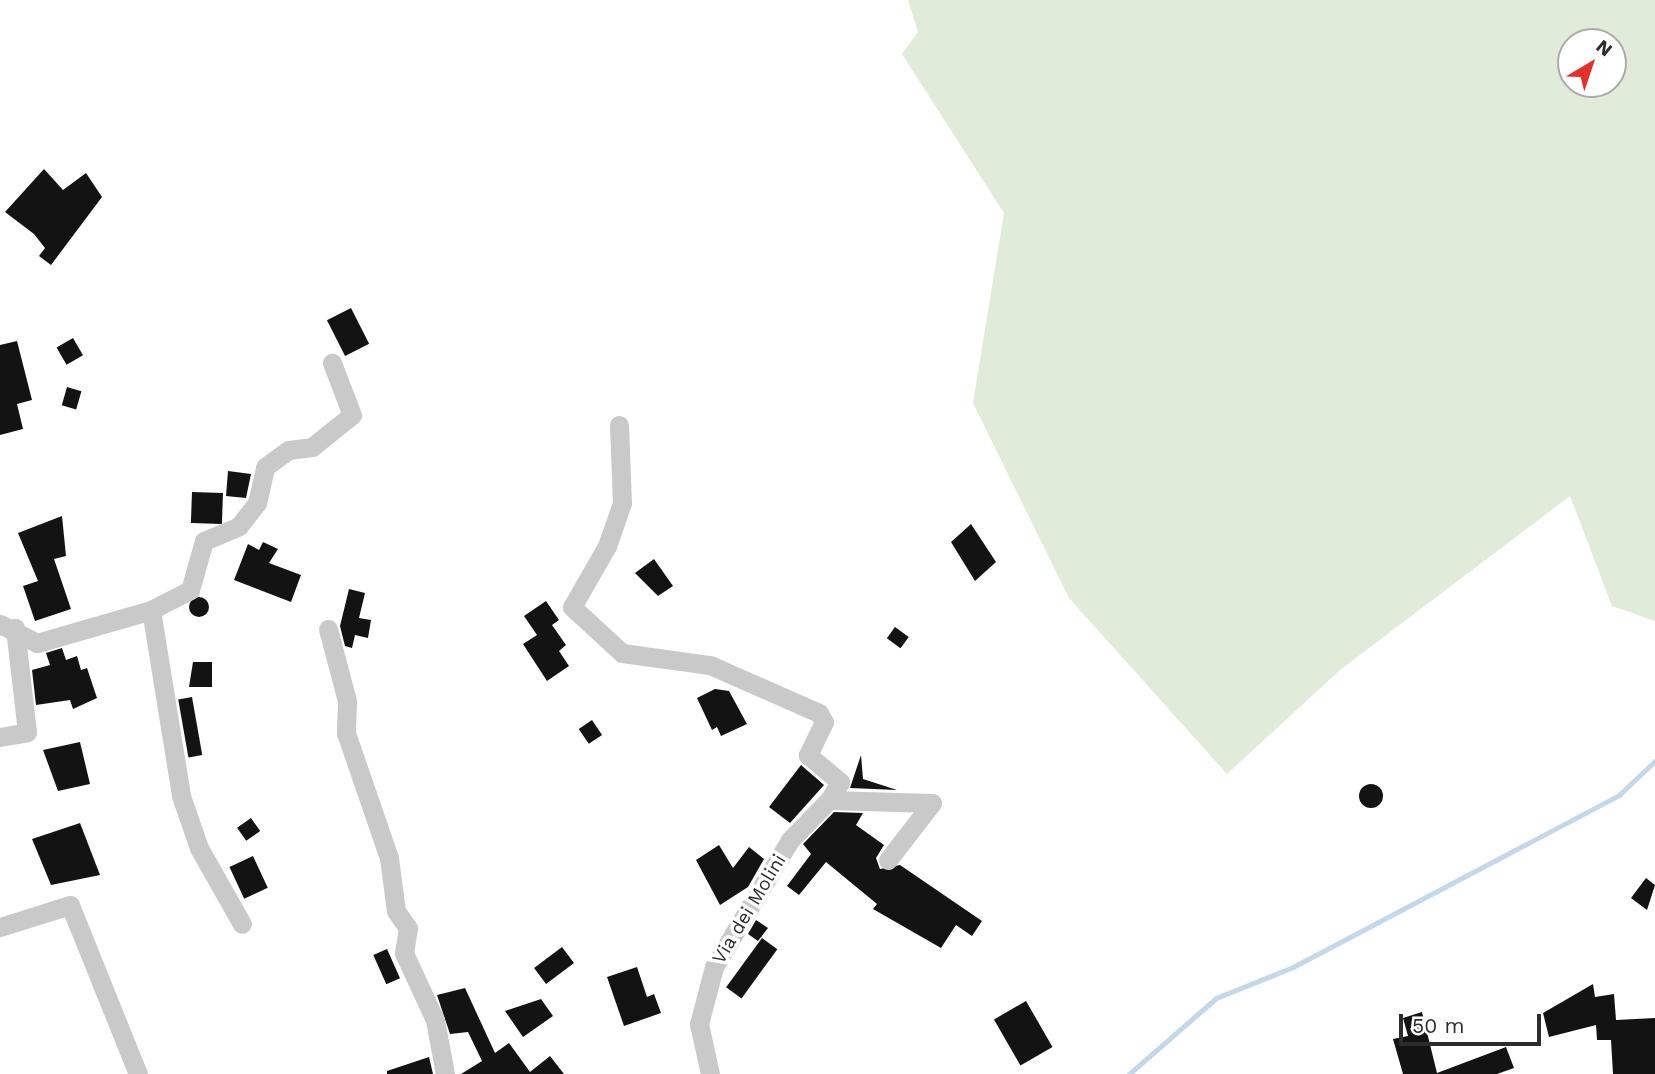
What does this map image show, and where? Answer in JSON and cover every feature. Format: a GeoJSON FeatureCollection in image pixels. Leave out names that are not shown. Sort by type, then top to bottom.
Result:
{"type":"FeatureCollection","features":[{"type":"Feature","properties":{"kind":"street"},"geometry":{"type":"LineString","coordinates":[[8,626],[37,643],[151,610],[190,590],[204,541],[239,526],[257,503],[265,467],[288,450],[312,447],[352,415],[332,363]]}},
{"type":"Feature","properties":{"kind":"street"},"geometry":{"type":"LineString","coordinates":[[619,425],[622,503],[607,546],[572,607],[622,653],[710,665],[820,713],[824,722],[808,755],[840,782],[829,800],[932,803],[888,860]]}},
{"type":"Feature","properties":{"kind":"street"},"geometry":{"type":"LineString","coordinates":[[151,610],[181,796],[199,848],[242,924]]}},
{"type":"Feature","properties":{"kind":"street"},"geometry":{"type":"LineString","coordinates":[[0,737],[27,732],[8,626]]}},
{"type":"Feature","properties":{"kind":"street"},"geometry":{"type":"LineString","coordinates":[[328,629],[347,701],[346,733],[389,858],[396,911],[408,928],[404,953],[435,1020],[445,1074]]}},
{"type":"Feature","properties":{"kind":"street","name":"Via dei Molini"},"geometry":{"type":"LineString","coordinates":[[710,1074],[699,1024],[714,967],[790,840],[829,800]]}},
{"type":"Feature","properties":{"kind":"street"},"geometry":{"type":"LineString","coordinates":[[0,927],[70,905],[138,1074]]}},
{"type":"Feature","properties":{"kind":"green space"},"geometry":{"type":"Polygon","coordinates":[[[908,0],[1655,0],[1655,621],[1612,606],[1570,496],[1340,670],[1227,774],[1069,598],[973,403],[1004,213],[902,54],[918,32],[908,0]]]}},
{"type":"Feature","properties":{"kind":"building"},"geometry":{"type":"Polygon","coordinates":[[[44,169],[63,190],[86,173],[102,197],[51,265],[39,256],[45,248],[34,234],[5,212],[44,169]]]}},
{"type":"Feature","properties":{"kind":"building"},"geometry":{"type":"Polygon","coordinates":[[[351,308],[369,344],[345,356],[327,320],[351,308]]]}},
{"type":"Feature","properties":{"kind":"building"},"geometry":{"type":"Polygon","coordinates":[[[73,338],[83,355],[67,365],[57,348],[73,338]]]}},
{"type":"Feature","properties":{"kind":"building"},"geometry":{"type":"Polygon","coordinates":[[[17,341],[32,400],[17,404],[23,429],[0,435],[0,345],[17,341]]]}},
{"type":"Feature","properties":{"kind":"building"},"geometry":{"type":"Polygon","coordinates":[[[67,387],[81,391],[76,409],[62,405],[67,387]]]}},
{"type":"Feature","properties":{"kind":"building"},"geometry":{"type":"Polygon","coordinates":[[[228,471],[251,474],[246,498],[226,496],[228,471]]]}},
{"type":"Feature","properties":{"kind":"building"},"geometry":{"type":"Polygon","coordinates":[[[192,492],[223,493],[222,524],[191,523],[192,492]]]}},
{"type":"Feature","properties":{"kind":"building"},"geometry":{"type":"Polygon","coordinates":[[[62,516],[66,556],[54,559],[71,609],[35,621],[23,586],[38,581],[18,533],[62,516]]]}},
{"type":"Feature","properties":{"kind":"building"},"geometry":{"type":"Polygon","coordinates":[[[971,524],[996,562],[975,581],[951,542],[971,524]]]}},
{"type":"Feature","properties":{"kind":"building"},"geometry":{"type":"Polygon","coordinates":[[[263,542],[278,549],[269,563],[301,575],[291,602],[234,580],[248,544],[259,550],[263,542]]]}},
{"type":"Feature","properties":{"kind":"building"},"geometry":{"type":"Polygon","coordinates":[[[654,559],[673,586],[658,596],[635,573],[654,559]]]}},
{"type":"Feature","properties":{"kind":"building"},"geometry":{"type":"Polygon","coordinates":[[[349,589],[365,593],[359,618],[371,620],[368,638],[355,635],[352,648],[345,646],[340,626],[349,589]]]}},
{"type":"Feature","properties":{"kind":"building"},"geometry":{"type":"Polygon","coordinates":[[[199,597],[206,600],[209,607],[206,614],[199,617],[192,614],[189,607],[192,600],[199,597]]]}},
{"type":"Feature","properties":{"kind":"building"},"geometry":{"type":"Polygon","coordinates":[[[546,601],[559,620],[552,625],[566,645],[559,651],[569,666],[547,681],[523,644],[537,635],[524,616],[546,601]]]}},
{"type":"Feature","properties":{"kind":"building"},"geometry":{"type":"Polygon","coordinates":[[[895,627],[909,637],[901,648],[887,638],[895,627]]]}},
{"type":"Feature","properties":{"kind":"building"},"geometry":{"type":"Polygon","coordinates":[[[62,648],[66,660],[77,656],[81,670],[87,668],[97,698],[73,709],[70,700],[36,705],[32,670],[50,665],[46,653],[62,648]]]}},
{"type":"Feature","properties":{"kind":"building"},"geometry":{"type":"Polygon","coordinates":[[[193,662],[212,662],[212,687],[189,687],[193,662]]]}},
{"type":"Feature","properties":{"kind":"building"},"geometry":{"type":"Polygon","coordinates":[[[715,689],[729,691],[747,724],[721,736],[717,727],[712,730],[697,698],[715,689]]]}},
{"type":"Feature","properties":{"kind":"building"},"geometry":{"type":"Polygon","coordinates":[[[192,697],[202,755],[188,758],[178,699],[192,697]]]}},
{"type":"Feature","properties":{"kind":"building"},"geometry":{"type":"Polygon","coordinates":[[[592,720],[602,735],[589,744],[579,729],[592,720]]]}},
{"type":"Feature","properties":{"kind":"building"},"geometry":{"type":"Polygon","coordinates":[[[80,742],[90,784],[58,791],[43,750],[80,742]]]}},
{"type":"Feature","properties":{"kind":"building"},"geometry":{"type":"Polygon","coordinates":[[[861,755],[863,779],[897,790],[850,788],[861,755]]]}},
{"type":"Feature","properties":{"kind":"building"},"geometry":{"type":"Polygon","coordinates":[[[801,765],[824,785],[790,823],[769,807],[801,765]]]}},
{"type":"Feature","properties":{"kind":"building"},"geometry":{"type":"Polygon","coordinates":[[[1371,784],[1380,787],[1383,796],[1380,805],[1371,808],[1362,805],[1359,796],[1362,787],[1371,784]]]}},
{"type":"Feature","properties":{"kind":"building"},"geometry":{"type":"Polygon","coordinates":[[[834,812],[863,813],[856,825],[884,845],[876,858],[880,869],[900,865],[982,921],[972,936],[956,925],[941,948],[873,909],[877,904],[826,862],[799,895],[787,886],[811,854],[803,844],[834,812]]]}},
{"type":"Feature","properties":{"kind":"building"},"geometry":{"type":"Polygon","coordinates":[[[251,818],[260,831],[246,841],[237,828],[251,818]]]}},
{"type":"Feature","properties":{"kind":"building"},"geometry":{"type":"Polygon","coordinates":[[[80,823],[100,875],[51,885],[32,839],[80,823]]]}},
{"type":"Feature","properties":{"kind":"building"},"geometry":{"type":"Polygon","coordinates":[[[719,845],[733,868],[749,847],[764,859],[748,887],[720,905],[696,860],[719,845]]]}},
{"type":"Feature","properties":{"kind":"building"},"geometry":{"type":"Polygon","coordinates":[[[253,856],[268,888],[244,899],[229,867],[253,856]]]}},
{"type":"Feature","properties":{"kind":"building"},"geometry":{"type":"Polygon","coordinates":[[[1646,878],[1655,885],[1647,910],[1631,898],[1646,878]]]}},
{"type":"Feature","properties":{"kind":"building"},"geometry":{"type":"Polygon","coordinates":[[[756,920],[768,928],[758,941],[748,934],[756,920]]]}},
{"type":"Feature","properties":{"kind":"building"},"geometry":{"type":"Polygon","coordinates":[[[762,938],[777,949],[742,999],[726,987],[762,938]]]}},
{"type":"Feature","properties":{"kind":"building"},"geometry":{"type":"Polygon","coordinates":[[[562,947],[574,963],[546,984],[534,968],[562,947]]]}},
{"type":"Feature","properties":{"kind":"building"},"geometry":{"type":"Polygon","coordinates":[[[387,949],[400,978],[386,984],[373,955],[387,949]]]}},
{"type":"Feature","properties":{"kind":"building"},"geometry":{"type":"Polygon","coordinates":[[[637,967],[647,997],[654,994],[661,1013],[624,1026],[607,977],[637,967]]]}},
{"type":"Feature","properties":{"kind":"building"},"geometry":{"type":"Polygon","coordinates":[[[1593,984],[1595,997],[1614,994],[1616,1020],[1655,1018],[1655,1074],[1613,1074],[1611,1040],[1597,1040],[1596,1025],[1549,1037],[1543,1013],[1593,984]]]}},
{"type":"Feature","properties":{"kind":"building"},"geometry":{"type":"Polygon","coordinates":[[[465,988],[495,1053],[509,1043],[530,1072],[550,1056],[564,1074],[461,1074],[482,1061],[468,1032],[450,1034],[437,995],[465,988]]]}},
{"type":"Feature","properties":{"kind":"building"},"geometry":{"type":"Polygon","coordinates":[[[541,999],[553,1016],[523,1037],[505,1011],[541,999]]]}},
{"type":"Feature","properties":{"kind":"building"},"geometry":{"type":"Polygon","coordinates":[[[1026,1001],[1052,1047],[1020,1065],[994,1019],[1026,1001]]]}},
{"type":"Feature","properties":{"kind":"building"},"geometry":{"type":"Polygon","coordinates":[[[1422,1012],[1437,1073],[1506,1047],[1514,1068],[1497,1074],[1403,1074],[1393,1039],[1408,1036],[1403,1018],[1422,1012]]]}},
{"type":"Feature","properties":{"kind":"building"},"geometry":{"type":"Polygon","coordinates":[[[429,1057],[433,1074],[387,1074],[387,1071],[429,1057]]]}},
{"type":"Feature","properties":{"kind":"waterway"},"geometry":{"type":"LineString","coordinates":[[1129,1074],[1216,998],[1293,967],[1619,795],[1655,761]]}}]}
